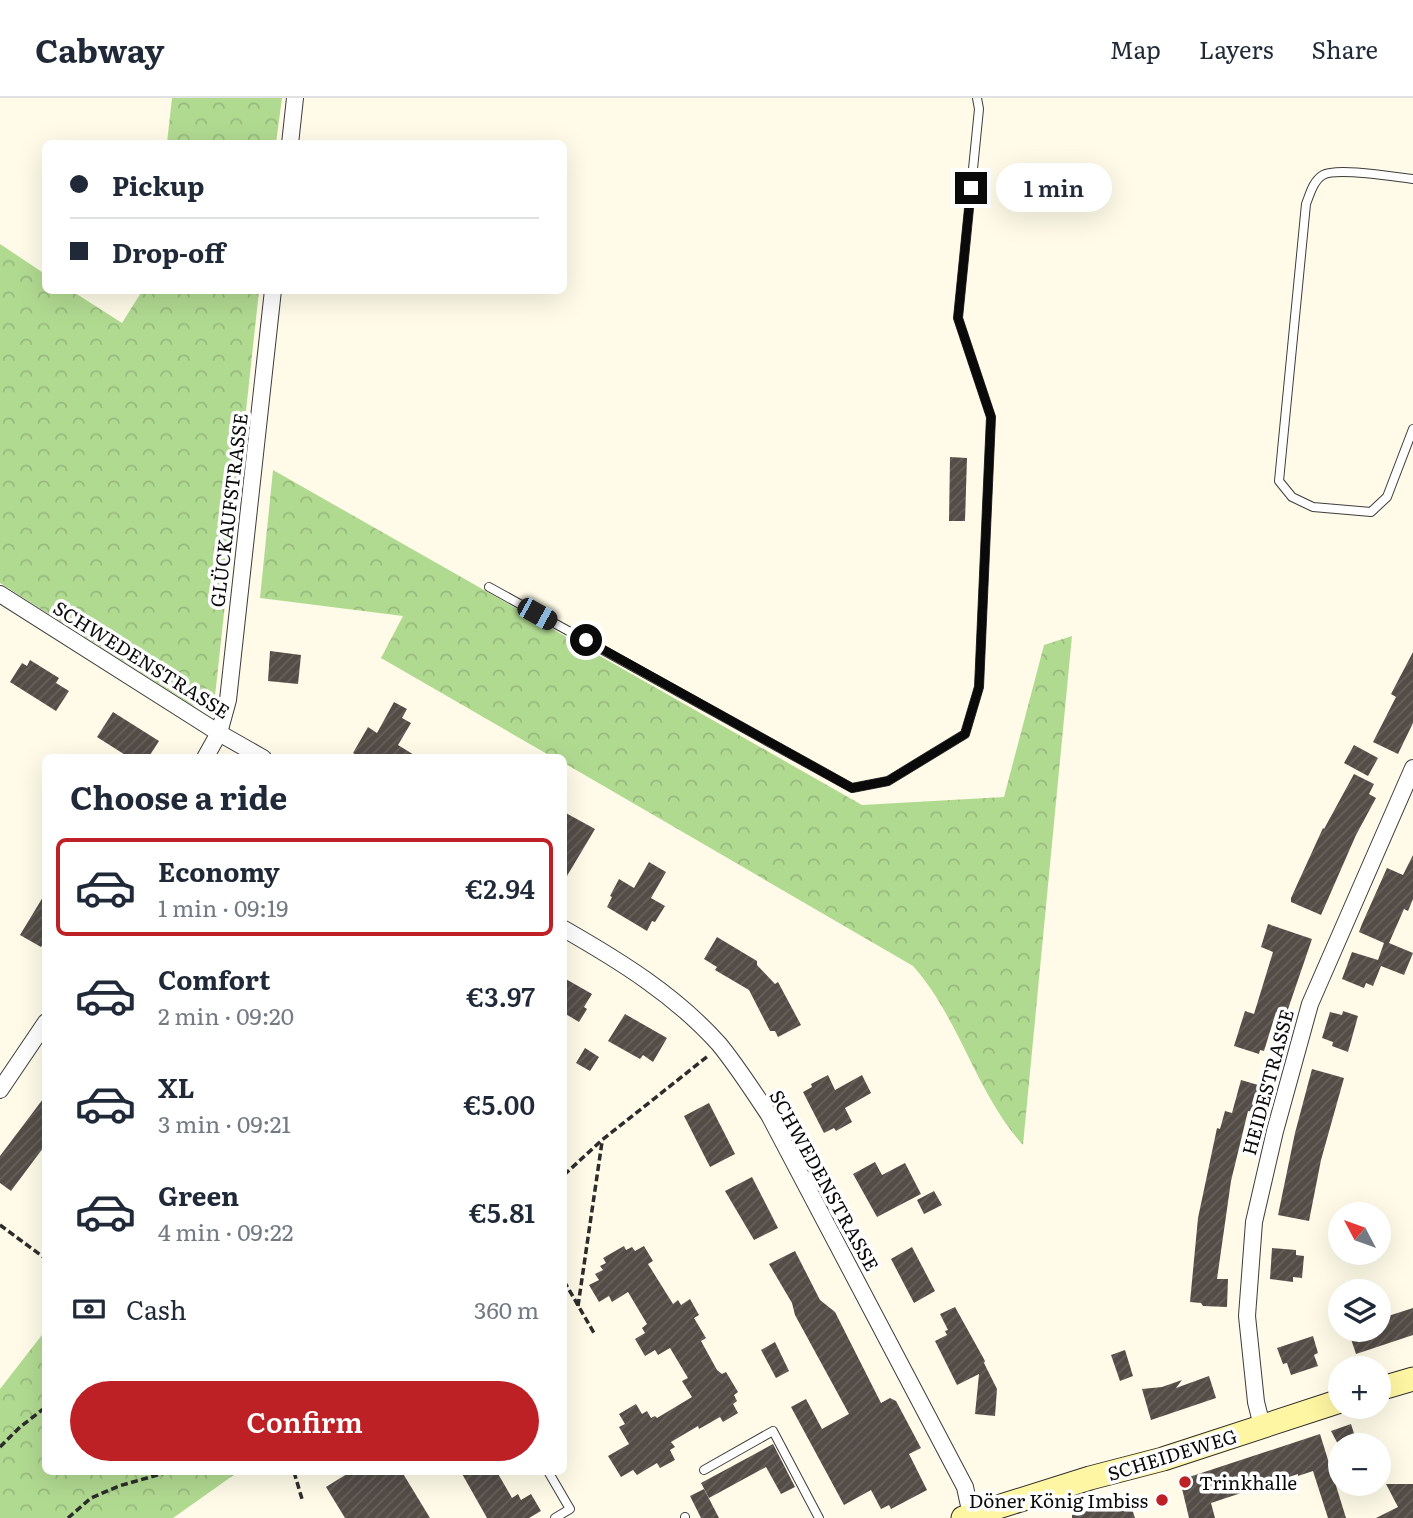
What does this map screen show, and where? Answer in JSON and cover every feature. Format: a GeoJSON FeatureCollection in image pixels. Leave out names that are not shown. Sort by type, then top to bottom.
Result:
{"type":"FeatureCollection","features":[{"type":"Feature","properties":{"kind":"street"},"geometry":{"type":"LineString","coordinates":[[290,140],[295,98]]}},
{"type":"Feature","properties":{"kind":"street","name":"GLÜCKAUFSTRASSE"},"geometry":{"type":"LineString","coordinates":[[207,754],[219,733],[228,700],[273,294]]}},
{"type":"Feature","properties":{"kind":"street","name":"SCHWEDENSTRASSE"},"geometry":{"type":"LineString","coordinates":[[0,594],[256,754]]}},
{"type":"Feature","properties":{"kind":"street","name":"HEIDESTRASSE"},"geometry":{"type":"LineString","coordinates":[[1262,1426],[1256,1402],[1247,1317],[1254,1222],[1275,1131],[1310,1004],[1413,768]]}},
{"type":"Feature","properties":{"kind":"street","name":"SCHWEDENSTRASSE"},"geometry":{"type":"LineString","coordinates":[[567,931],[623,963],[668,996],[720,1046],[769,1115],[965,1487],[967,1517]]}},
{"type":"Feature","properties":{"kind":"street"},"geometry":{"type":"LineString","coordinates":[[0,1090],[42,1028]]}},
{"type":"Feature","properties":{"kind":"street"},"geometry":{"type":"LineString","coordinates":[[1391,1385],[1413,1379]]}},
{"type":"Feature","properties":{"kind":"street","name":"SCHEIDEWEG"},"geometry":{"type":"LineString","coordinates":[[967,1517],[1071,1484],[1163,1459],[1328,1405]]}},
{"type":"Feature","properties":{"kind":"lane"},"geometry":{"type":"LineString","coordinates":[[489,587],[852,788],[888,781],[965,734],[979,687],[991,417],[958,318],[977,98]]}},
{"type":"Feature","properties":{"kind":"lane"},"geometry":{"type":"LineString","coordinates":[[1413,179],[1349,172],[1324,174],[1314,184],[1306,204],[1279,481],[1292,497],[1313,507],[1371,512],[1387,497],[1413,429]]}},
{"type":"Feature","properties":{"kind":"lane"},"geometry":{"type":"LineString","coordinates":[[704,1469],[773,1431],[819,1518]]}},
{"type":"Feature","properties":{"kind":"lane"},"geometry":{"type":"LineString","coordinates":[[550,1475],[570,1509],[555,1518]]}},
{"type":"Feature","properties":{"kind":"path"},"geometry":{"type":"LineString","coordinates":[[567,1172],[602,1140],[720,1046]]}},
{"type":"Feature","properties":{"kind":"path"},"geometry":{"type":"LineString","coordinates":[[578,1306],[602,1140]]}},
{"type":"Feature","properties":{"kind":"path"},"geometry":{"type":"LineString","coordinates":[[0,1225],[42,1256]]}},
{"type":"Feature","properties":{"kind":"path"},"geometry":{"type":"LineString","coordinates":[[567,1286],[594,1333]]}},
{"type":"Feature","properties":{"kind":"path"},"geometry":{"type":"LineString","coordinates":[[0,1447],[42,1410]]}},
{"type":"Feature","properties":{"kind":"path"},"geometry":{"type":"LineString","coordinates":[[68,1518],[91,1498],[119,1486],[158,1475]]}},
{"type":"Feature","properties":{"kind":"path"},"geometry":{"type":"LineString","coordinates":[[295,1475],[302,1499]]}},
{"type":"Feature","properties":{"kind":"green space"},"geometry":{"type":"Polygon","coordinates":[[[172,98],[282,98],[276,140],[167,140],[172,98]]]}},
{"type":"Feature","properties":{"kind":"green space"},"geometry":{"type":"Polygon","coordinates":[[[0,244],[42,272],[42,294],[77,294],[122,323],[140,294],[259,294],[215,696],[210,702],[199,706],[192,705],[0,583],[0,244]]]}},
{"type":"Feature","properties":{"kind":"green space"},"geometry":{"type":"Polygon","coordinates":[[[273,470],[862,805],[1004,797],[1044,645],[1072,636],[1023,1145],[993,1103],[943,1009],[913,966],[567,765],[567,754],[547,754],[381,658],[403,616],[260,598],[273,470]]]}},
{"type":"Feature","properties":{"kind":"green space"},"geometry":{"type":"Polygon","coordinates":[[[42,1335],[42,1475],[234,1475],[173,1518],[0,1518],[0,1389],[42,1335]]]}},
{"type":"Feature","properties":{"kind":"building"},"geometry":{"type":"Polygon","coordinates":[[[950,457],[967,458],[965,521],[949,521],[950,457]]]}},
{"type":"Feature","properties":{"kind":"building"},"geometry":{"type":"Polygon","coordinates":[[[270,651],[301,655],[298,684],[268,681],[270,651]]]}},
{"type":"Feature","properties":{"kind":"building"},"geometry":{"type":"Polygon","coordinates":[[[1413,652],[1413,723],[1398,754],[1373,742],[1396,697],[1391,694],[1413,652]]]}},
{"type":"Feature","properties":{"kind":"building"},"geometry":{"type":"Polygon","coordinates":[[[30,660],[59,678],[56,683],[69,691],[56,711],[10,682],[22,663],[27,666],[30,660]]]}},
{"type":"Feature","properties":{"kind":"building"},"geometry":{"type":"Polygon","coordinates":[[[394,702],[407,709],[402,718],[411,723],[398,745],[413,754],[353,753],[368,727],[377,733],[394,702]]]}},
{"type":"Feature","properties":{"kind":"building"},"geometry":{"type":"Polygon","coordinates":[[[113,712],[159,741],[151,754],[124,754],[97,737],[113,712]]]}},
{"type":"Feature","properties":{"kind":"building"},"geometry":{"type":"Polygon","coordinates":[[[1354,745],[1378,758],[1368,776],[1344,763],[1354,745]]]}},
{"type":"Feature","properties":{"kind":"building"},"geometry":{"type":"Polygon","coordinates":[[[1354,774],[1374,784],[1369,794],[1376,798],[1356,835],[1321,915],[1291,902],[1291,898],[1323,828],[1354,774]]]}},
{"type":"Feature","properties":{"kind":"building"},"geometry":{"type":"Polygon","coordinates":[[[567,814],[595,829],[567,876],[567,814]]]}},
{"type":"Feature","properties":{"kind":"building"},"geometry":{"type":"Polygon","coordinates":[[[1413,855],[1413,899],[1408,911],[1404,909],[1389,943],[1413,953],[1404,975],[1381,966],[1373,986],[1366,983],[1364,988],[1342,979],[1352,952],[1378,960],[1384,943],[1359,932],[1387,868],[1403,875],[1413,855]]]}},
{"type":"Feature","properties":{"kind":"building"},"geometry":{"type":"Polygon","coordinates":[[[649,862],[666,872],[651,898],[665,906],[647,931],[607,907],[619,879],[634,888],[649,862]]]}},
{"type":"Feature","properties":{"kind":"building"},"geometry":{"type":"Polygon","coordinates":[[[42,899],[42,945],[20,935],[42,899]]]}},
{"type":"Feature","properties":{"kind":"building"},"geometry":{"type":"Polygon","coordinates":[[[1268,924],[1312,939],[1286,1015],[1276,1012],[1264,1051],[1260,1050],[1259,1054],[1234,1046],[1245,1011],[1254,1014],[1273,952],[1261,947],[1268,924]]]}},
{"type":"Feature","properties":{"kind":"building"},"geometry":{"type":"Polygon","coordinates":[[[717,937],[757,961],[757,965],[775,984],[778,982],[801,1025],[778,1037],[775,1031],[770,1031],[749,990],[715,970],[717,967],[704,959],[717,937]]]}},
{"type":"Feature","properties":{"kind":"building"},"geometry":{"type":"Polygon","coordinates":[[[567,980],[592,994],[579,1022],[567,1015],[567,980]]]}},
{"type":"Feature","properties":{"kind":"building"},"geometry":{"type":"Polygon","coordinates":[[[1343,1011],[1358,1016],[1348,1052],[1332,1046],[1333,1042],[1322,1038],[1330,1012],[1342,1015],[1343,1011]]]}},
{"type":"Feature","properties":{"kind":"building"},"geometry":{"type":"Polygon","coordinates":[[[625,1014],[667,1038],[653,1062],[643,1055],[640,1059],[608,1041],[625,1014]]]}},
{"type":"Feature","properties":{"kind":"building"},"geometry":{"type":"Polygon","coordinates":[[[585,1048],[599,1057],[590,1071],[576,1063],[585,1048]]]}},
{"type":"Feature","properties":{"kind":"building"},"geometry":{"type":"Polygon","coordinates":[[[1312,1069],[1344,1078],[1321,1160],[1309,1221],[1278,1215],[1312,1069]]]}},
{"type":"Feature","properties":{"kind":"building"},"geometry":{"type":"Polygon","coordinates":[[[828,1075],[835,1090],[862,1075],[871,1093],[845,1108],[852,1122],[836,1131],[834,1128],[824,1133],[803,1092],[812,1087],[811,1084],[828,1075]]]}},
{"type":"Feature","properties":{"kind":"building"},"geometry":{"type":"Polygon","coordinates":[[[1241,1080],[1265,1087],[1259,1113],[1248,1111],[1231,1181],[1217,1279],[1228,1279],[1227,1307],[1203,1306],[1201,1303],[1190,1302],[1198,1218],[1217,1128],[1220,1129],[1225,1111],[1232,1113],[1241,1080]]]}},
{"type":"Feature","properties":{"kind":"building"},"geometry":{"type":"Polygon","coordinates":[[[42,1100],[42,1149],[11,1191],[0,1183],[0,1156],[42,1100]]]}},
{"type":"Feature","properties":{"kind":"building"},"geometry":{"type":"Polygon","coordinates":[[[709,1103],[735,1154],[710,1167],[684,1116],[709,1103]]]}},
{"type":"Feature","properties":{"kind":"building"},"geometry":{"type":"Polygon","coordinates":[[[875,1162],[882,1175],[905,1163],[921,1194],[877,1217],[853,1174],[875,1162]]]}},
{"type":"Feature","properties":{"kind":"building"},"geometry":{"type":"Polygon","coordinates":[[[752,1177],[778,1228],[754,1240],[725,1191],[752,1177]]]}},
{"type":"Feature","properties":{"kind":"building"},"geometry":{"type":"Polygon","coordinates":[[[934,1191],[942,1205],[924,1214],[917,1200],[934,1191]]]}},
{"type":"Feature","properties":{"kind":"building"},"geometry":{"type":"Polygon","coordinates":[[[624,1246],[626,1250],[632,1247],[635,1251],[644,1246],[653,1261],[648,1264],[673,1304],[678,1300],[681,1305],[690,1299],[699,1315],[694,1318],[706,1338],[701,1341],[717,1370],[722,1374],[726,1372],[738,1392],[734,1395],[737,1401],[733,1404],[738,1413],[723,1422],[720,1417],[699,1429],[698,1426],[671,1442],[675,1447],[670,1450],[675,1460],[660,1468],[657,1463],[637,1475],[633,1470],[621,1477],[608,1456],[629,1444],[619,1427],[625,1424],[619,1414],[636,1404],[642,1414],[647,1411],[651,1418],[657,1418],[692,1397],[682,1381],[688,1378],[670,1348],[658,1355],[655,1350],[645,1356],[635,1339],[645,1333],[642,1328],[647,1324],[628,1292],[612,1302],[609,1296],[599,1302],[589,1285],[599,1280],[595,1274],[603,1270],[600,1266],[606,1263],[603,1258],[624,1246]]]}},
{"type":"Feature","properties":{"kind":"building"},"geometry":{"type":"Polygon","coordinates":[[[912,1247],[935,1291],[914,1303],[891,1259],[912,1247]]]}},
{"type":"Feature","properties":{"kind":"building"},"geometry":{"type":"Polygon","coordinates":[[[1272,1248],[1296,1250],[1296,1255],[1304,1256],[1302,1278],[1293,1277],[1293,1282],[1270,1279],[1272,1248]]]}},
{"type":"Feature","properties":{"kind":"building"},"geometry":{"type":"Polygon","coordinates":[[[795,1251],[820,1300],[835,1312],[881,1403],[890,1398],[896,1401],[921,1448],[909,1454],[927,1490],[891,1509],[889,1505],[881,1509],[871,1490],[844,1505],[791,1407],[806,1399],[822,1429],[849,1414],[769,1264],[795,1251]]]}},
{"type":"Feature","properties":{"kind":"building"},"geometry":{"type":"Polygon","coordinates":[[[955,1307],[997,1389],[995,1416],[975,1414],[979,1374],[957,1385],[935,1341],[947,1335],[945,1331],[948,1330],[940,1314],[955,1307]]]}},
{"type":"Feature","properties":{"kind":"building"},"geometry":{"type":"Polygon","coordinates":[[[1413,1308],[1413,1335],[1356,1354],[1352,1342],[1391,1342],[1391,1315],[1413,1308]]]}},
{"type":"Feature","properties":{"kind":"building"},"geometry":{"type":"Polygon","coordinates":[[[1313,1336],[1318,1353],[1314,1355],[1318,1366],[1291,1375],[1277,1348],[1313,1336]]]}},
{"type":"Feature","properties":{"kind":"building"},"geometry":{"type":"Polygon","coordinates":[[[775,1342],[789,1371],[776,1378],[761,1350],[775,1342]]]}},
{"type":"Feature","properties":{"kind":"building"},"geometry":{"type":"Polygon","coordinates":[[[1125,1350],[1133,1376],[1120,1381],[1111,1355],[1125,1350]]]}},
{"type":"Feature","properties":{"kind":"building"},"geometry":{"type":"Polygon","coordinates":[[[1209,1376],[1216,1398],[1151,1420],[1142,1389],[1162,1387],[1182,1380],[1176,1388],[1209,1376]]]}},
{"type":"Feature","properties":{"kind":"building"},"geometry":{"type":"Polygon","coordinates":[[[1351,1424],[1354,1433],[1332,1433],[1331,1431],[1351,1424]]]}},
{"type":"Feature","properties":{"kind":"building"},"geometry":{"type":"Polygon","coordinates":[[[1320,1434],[1328,1460],[1328,1496],[1339,1496],[1346,1518],[1328,1518],[1313,1471],[1211,1503],[1215,1518],[1189,1518],[1180,1480],[1320,1434]]]}},
{"type":"Feature","properties":{"kind":"building"},"geometry":{"type":"Polygon","coordinates":[[[773,1444],[795,1487],[781,1494],[766,1467],[709,1498],[701,1483],[773,1444]]]}},
{"type":"Feature","properties":{"kind":"building"},"geometry":{"type":"Polygon","coordinates":[[[345,1475],[404,1475],[430,1518],[345,1518],[326,1487],[345,1475]]]}},
{"type":"Feature","properties":{"kind":"building"},"geometry":{"type":"Polygon","coordinates":[[[463,1475],[499,1475],[512,1498],[518,1494],[521,1500],[531,1494],[541,1511],[529,1518],[487,1518],[463,1475]]]}},
{"type":"Feature","properties":{"kind":"building"},"geometry":{"type":"Polygon","coordinates":[[[1391,1484],[1413,1484],[1413,1518],[1376,1518],[1398,1507],[1391,1494],[1391,1484]]]}},
{"type":"Feature","properties":{"kind":"building"},"geometry":{"type":"Polygon","coordinates":[[[704,1489],[719,1518],[701,1518],[690,1496],[704,1489]]]}},
{"type":"Feature","properties":{"kind":"building"},"geometry":{"type":"Polygon","coordinates":[[[1128,1497],[1135,1518],[1072,1518],[1072,1515],[1128,1497]]]}},
{"type":"Feature","properties":{"kind":"place","name":"Trinkhalle"},"geometry":{"type":"Point","coordinates":[1185,1482]}},
{"type":"Feature","properties":{"kind":"place","name":"Döner König Imbiss"},"geometry":{"type":"Point","coordinates":[1162,1500]}},
{"type":"Feature","properties":{"kind":"route"},"geometry":{"type":"LineString","coordinates":[[586,640],[852,788],[888,781],[965,734],[979,687],[991,417],[958,318],[971,188]]}}]}
